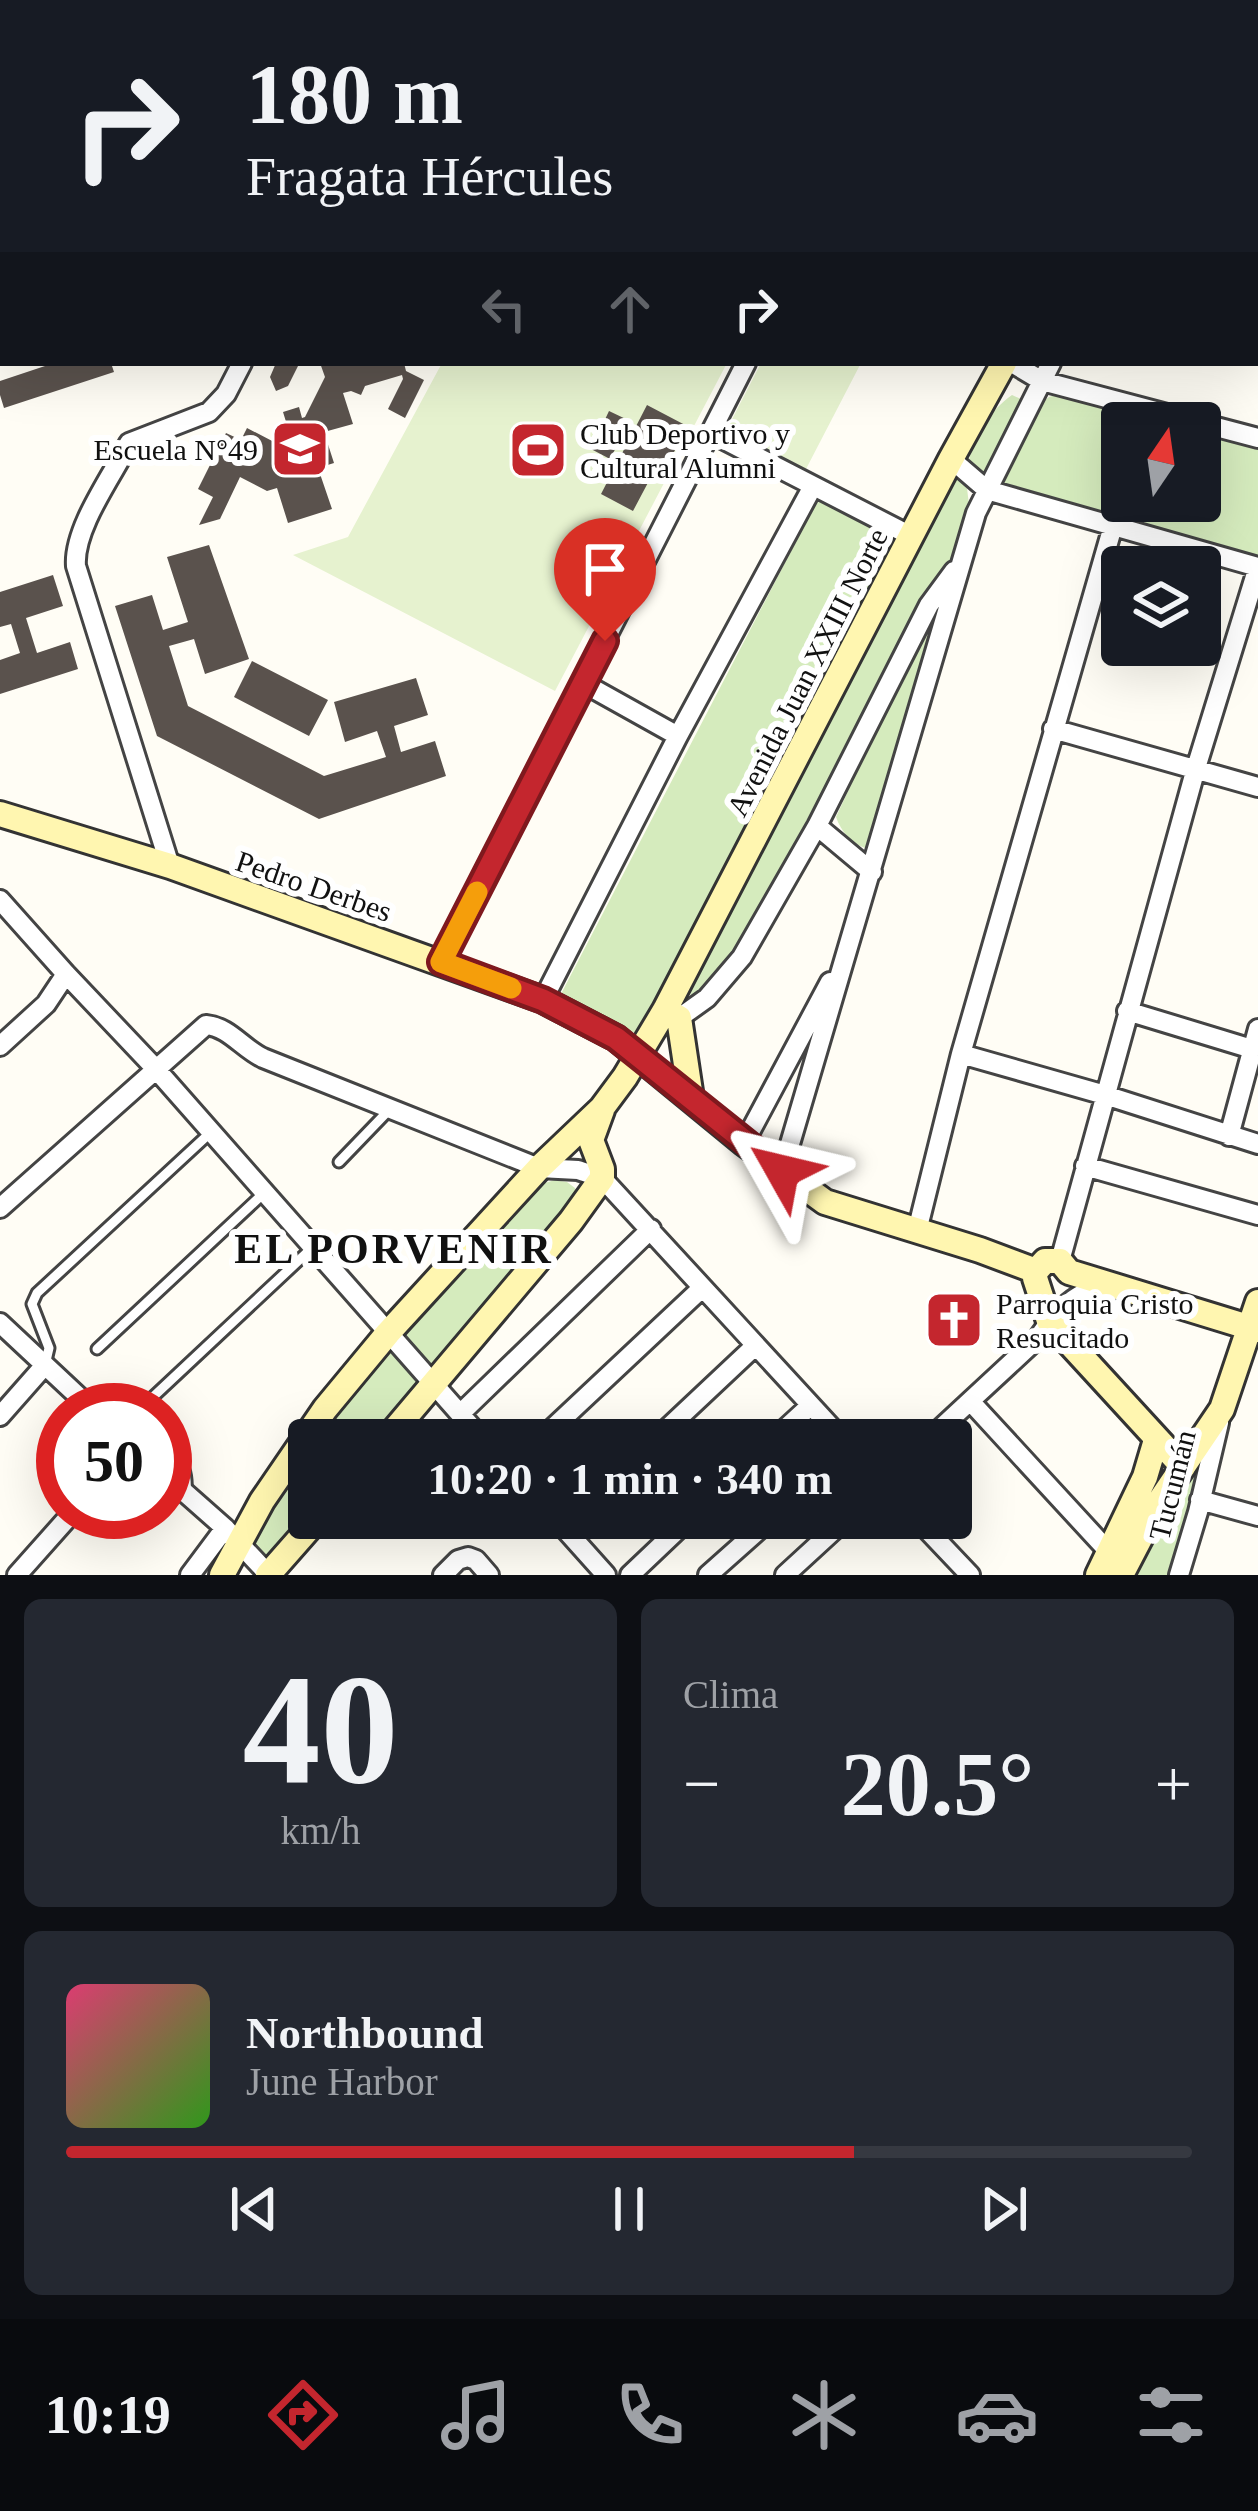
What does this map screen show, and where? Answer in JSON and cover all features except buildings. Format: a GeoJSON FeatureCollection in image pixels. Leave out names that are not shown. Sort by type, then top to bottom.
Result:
{"type":"FeatureCollection","features":[{"type":"Feature","properties":{"kind":"street"},"geometry":{"type":"LineString","coordinates":[[170,866],[75,551],[129,443],[209,412],[226,394],[240,366]]}},
{"type":"Feature","properties":{"kind":"street"},"geometry":{"type":"LineString","coordinates":[[441,962],[744,366]]}},
{"type":"Feature","properties":{"kind":"street","name":"Avenida Juan XXIII Norte"},"geometry":{"type":"LineString","coordinates":[[222,1575],[232,1536],[262,1501],[298,1445],[388,1334],[539,1168],[602,1108],[672,1014],[911,536],[1006,366]]}},
{"type":"Feature","properties":{"kind":"street"},"geometry":{"type":"LineString","coordinates":[[782,1171],[976,513],[1047,372],[1258,438]]}},
{"type":"Feature","properties":{"kind":"street"},"geometry":{"type":"LineString","coordinates":[[711,433],[911,536]]}},
{"type":"Feature","properties":{"kind":"street"},"geometry":{"type":"LineString","coordinates":[[951,459],[987,490],[1258,567],[1127,1012],[1085,1166],[1065,1267]]}},
{"type":"Feature","properties":{"kind":"street"},"geometry":{"type":"LineString","coordinates":[[543,1000],[813,486]]}},
{"type":"Feature","properties":{"kind":"street"},"geometry":{"type":"LineString","coordinates":[[917,1231],[961,1054],[1113,526]]}},
{"type":"Feature","properties":{"kind":"street","name":"Avenida Juan XXIII Norte"},"geometry":{"type":"LineString","coordinates":[[672,1014],[706,998],[742,957],[818,826],[929,604],[962,561]]}},
{"type":"Feature","properties":{"kind":"street"},"geometry":{"type":"LineString","coordinates":[[584,683],[678,736]]}},
{"type":"Feature","properties":{"kind":"street"},"geometry":{"type":"LineString","coordinates":[[1053,729],[1258,787]]}},
{"type":"Feature","properties":{"kind":"street","name":"Pedro Derbes"},"geometry":{"type":"LineString","coordinates":[[0,814],[170,866],[543,1000],[616,1038],[744,1143],[837,1207],[917,1231],[1038,1280]]}},
{"type":"Feature","properties":{"kind":"street"},"geometry":{"type":"LineString","coordinates":[[818,826],[872,872]]}},
{"type":"Feature","properties":{"kind":"street"},"geometry":{"type":"LineString","coordinates":[[0,900],[212,1131],[464,1419]]}},
{"type":"Feature","properties":{"kind":"street"},"geometry":{"type":"LineString","coordinates":[[744,1143],[850,946]]}},
{"type":"Feature","properties":{"kind":"street"},"geometry":{"type":"LineString","coordinates":[[0,1046],[46,1004],[66,974]]}},
{"type":"Feature","properties":{"kind":"street"},"geometry":{"type":"LineString","coordinates":[[1127,1012],[1255,1039],[1229,1136]]}},
{"type":"Feature","properties":{"kind":"street"},"geometry":{"type":"LineString","coordinates":[[672,1014],[691,1098]]}},
{"type":"Feature","properties":{"kind":"street"},"geometry":{"type":"LineString","coordinates":[[0,1208],[206,1025],[221,1027],[263,1058],[539,1168],[578,1170],[602,1178],[823,1419]]}},
{"type":"Feature","properties":{"kind":"street"},"geometry":{"type":"LineString","coordinates":[[961,1054],[1258,1144]]}},
{"type":"Feature","properties":{"kind":"street"},"geometry":{"type":"LineString","coordinates":[[404,1419],[572,1221],[602,1178],[591,1140],[602,1108]]}},
{"type":"Feature","properties":{"kind":"street"},"geometry":{"type":"LineString","coordinates":[[1085,1166],[1258,1215]]}},
{"type":"Feature","properties":{"kind":"street"},"geometry":{"type":"LineString","coordinates":[[460,1414],[651,1229]]}},
{"type":"Feature","properties":{"kind":"street"},"geometry":{"type":"LineString","coordinates":[[1183,1467],[1049,1321],[1038,1280],[1045,1261],[1112,1287],[1254,1329]]}},
{"type":"Feature","properties":{"kind":"street"},"geometry":{"type":"LineString","coordinates":[[952,1419],[1084,1292],[1112,1287]]}},
{"type":"Feature","properties":{"kind":"street"},"geometry":{"type":"LineString","coordinates":[[562,1419],[702,1288]]}},
{"type":"Feature","properties":{"kind":"street","name":"Tucumán"},"geometry":{"type":"LineString","coordinates":[[1179,1575],[1222,1409],[1254,1329],[1258,1302]]}},
{"type":"Feature","properties":{"kind":"street"},"geometry":{"type":"LineString","coordinates":[[0,1323],[64,1383]]}},
{"type":"Feature","properties":{"kind":"street"},"geometry":{"type":"LineString","coordinates":[[677,1419],[755,1346]]}},
{"type":"Feature","properties":{"kind":"street"},"geometry":{"type":"LineString","coordinates":[[0,1416],[45,1365]]}},
{"type":"Feature","properties":{"kind":"street"},"geometry":{"type":"LineString","coordinates":[[971,1402],[1109,1567],[1156,1440]]}},
{"type":"Feature","properties":{"kind":"street"},"geometry":{"type":"LineString","coordinates":[[796,1419],[810,1406]]}},
{"type":"Feature","properties":{"kind":"street","name":"Tucumán"},"geometry":{"type":"LineString","coordinates":[[1109,1567],[1222,1409]]}},
{"type":"Feature","properties":{"kind":"street"},"geometry":{"type":"LineString","coordinates":[[192,1499],[268,1575],[300,1539]]}},
{"type":"Feature","properties":{"kind":"street"},"geometry":{"type":"LineString","coordinates":[[1200,1501],[1258,1516]]}},
{"type":"Feature","properties":{"kind":"street"},"geometry":{"type":"LineString","coordinates":[[190,1575],[232,1536]]}},
{"type":"Feature","properties":{"kind":"street"},"geometry":{"type":"LineString","coordinates":[[17,1575],[49,1539]]}},
{"type":"Feature","properties":{"kind":"street"},"geometry":{"type":"LineString","coordinates":[[577,1539],[606,1575]]}},
{"type":"Feature","properties":{"kind":"street"},"geometry":{"type":"LineString","coordinates":[[630,1575],[668,1539]]}},
{"type":"Feature","properties":{"kind":"street"},"geometry":{"type":"LineString","coordinates":[[708,1575],[748,1539]]}},
{"type":"Feature","properties":{"kind":"street"},"geometry":{"type":"LineString","coordinates":[[785,1575],[824,1539]]}},
{"type":"Feature","properties":{"kind":"street"},"geometry":{"type":"LineString","coordinates":[[936,1539],[969,1575]]}},
{"type":"Feature","properties":{"kind":"street"},"geometry":{"type":"LineString","coordinates":[[443,1575],[468,1557],[489,1575]]}},
{"type":"Feature","properties":{"kind":"lane"},"geometry":{"type":"LineString","coordinates":[[339,1162],[391,1109]]}},
{"type":"Feature","properties":{"kind":"lane"},"geometry":{"type":"LineString","coordinates":[[45,1365],[49,1348],[32,1304],[37,1293],[212,1131]]}},
{"type":"Feature","properties":{"kind":"lane"},"geometry":{"type":"LineString","coordinates":[[97,1349],[265,1192]]}},
{"type":"Feature","properties":{"kind":"lane"},"geometry":{"type":"LineString","coordinates":[[168,1383],[314,1246]]}},
{"type":"Feature","properties":{"kind":"green space","name":"Club Deportivo y Cultural Alumni"},"geometry":{"type":"Polygon","coordinates":[[[440,366],[725,366],[555,691],[293,555],[348,537],[440,366]]]}},
{"type":"Feature","properties":{"kind":"green space"},"geometry":{"type":"Polygon","coordinates":[[[759,366],[859,366],[806,469],[727,429],[759,366]]]}},
{"type":"Feature","properties":{"kind":"green space"},"geometry":{"type":"Polygon","coordinates":[[[1059,394],[1101,404],[1101,515],[1002,484],[1001,476],[1040,404],[1059,394]]]}},
{"type":"Feature","properties":{"kind":"green space"},"geometry":{"type":"Polygon","coordinates":[[[1012,395],[1023,400],[985,473],[969,460],[971,450],[984,424],[1012,395]]]}},
{"type":"Feature","properties":{"kind":"green space"},"geometry":{"type":"Polygon","coordinates":[[[1221,435],[1258,445],[1258,559],[1126,522],[1221,522],[1221,435]]]}},
{"type":"Feature","properties":{"kind":"green space"},"geometry":{"type":"Polygon","coordinates":[[[955,477],[967,488],[969,505],[954,559],[832,789],[733,959],[689,1002],[693,981],[955,477]]]}},
{"type":"Feature","properties":{"kind":"green space"},"geometry":{"type":"Polygon","coordinates":[[[822,501],[896,540],[643,1027],[628,1033],[562,997],[562,992],[816,503],[822,501]]]}},
{"type":"Feature","properties":{"kind":"green space"},"geometry":{"type":"Polygon","coordinates":[[[938,608],[868,849],[848,837],[836,817],[932,610],[938,608]]]}},
{"type":"Feature","properties":{"kind":"green space"},"geometry":{"type":"Polygon","coordinates":[[[555,1180],[575,1188],[576,1198],[437,1368],[431,1367],[406,1339],[404,1329],[541,1184],[555,1180]]]}},
{"type":"Feature","properties":{"kind":"green space"},"geometry":{"type":"Polygon","coordinates":[[[388,1350],[423,1380],[394,1419],[329,1419],[388,1350]]]}},
{"type":"Feature","properties":{"kind":"green space"},"geometry":{"type":"Polygon","coordinates":[[[1201,1461],[1168,1575],[1130,1575],[1162,1508],[1201,1461]]]}},
{"type":"Feature","properties":{"kind":"green space"},"geometry":{"type":"Polygon","coordinates":[[[288,1476],[291,1539],[271,1563],[251,1547],[250,1537],[288,1476]]]}},
{"type":"Feature","properties":{"kind":"slow traffic"},"geometry":{"type":"LineString","coordinates":[[477,892],[441,962],[511,988]]}},
{"type":"Feature","properties":{"kind":"place","name":"Escuela N°49"},"geometry":{"type":"Point","coordinates":[300,449]}},
{"type":"Feature","properties":{"kind":"place","name":"Club Deportivo y Cultural Alumni"},"geometry":{"type":"Point","coordinates":[538,450]}},
{"type":"Feature","properties":{"kind":"place","name":"Parroquia Cristo Resucitado"},"geometry":{"type":"Point","coordinates":[954,1320]}},
{"type":"Feature","properties":{"kind":"district","name":"EL PORVENIR"},"geometry":{"type":"Point","coordinates":[394,1249]}},
{"type":"Feature","properties":{"kind":"route"},"geometry":{"type":"LineString","coordinates":[[605,641],[441,962],[543,1000],[616,1038],[782,1171]]}}]}
